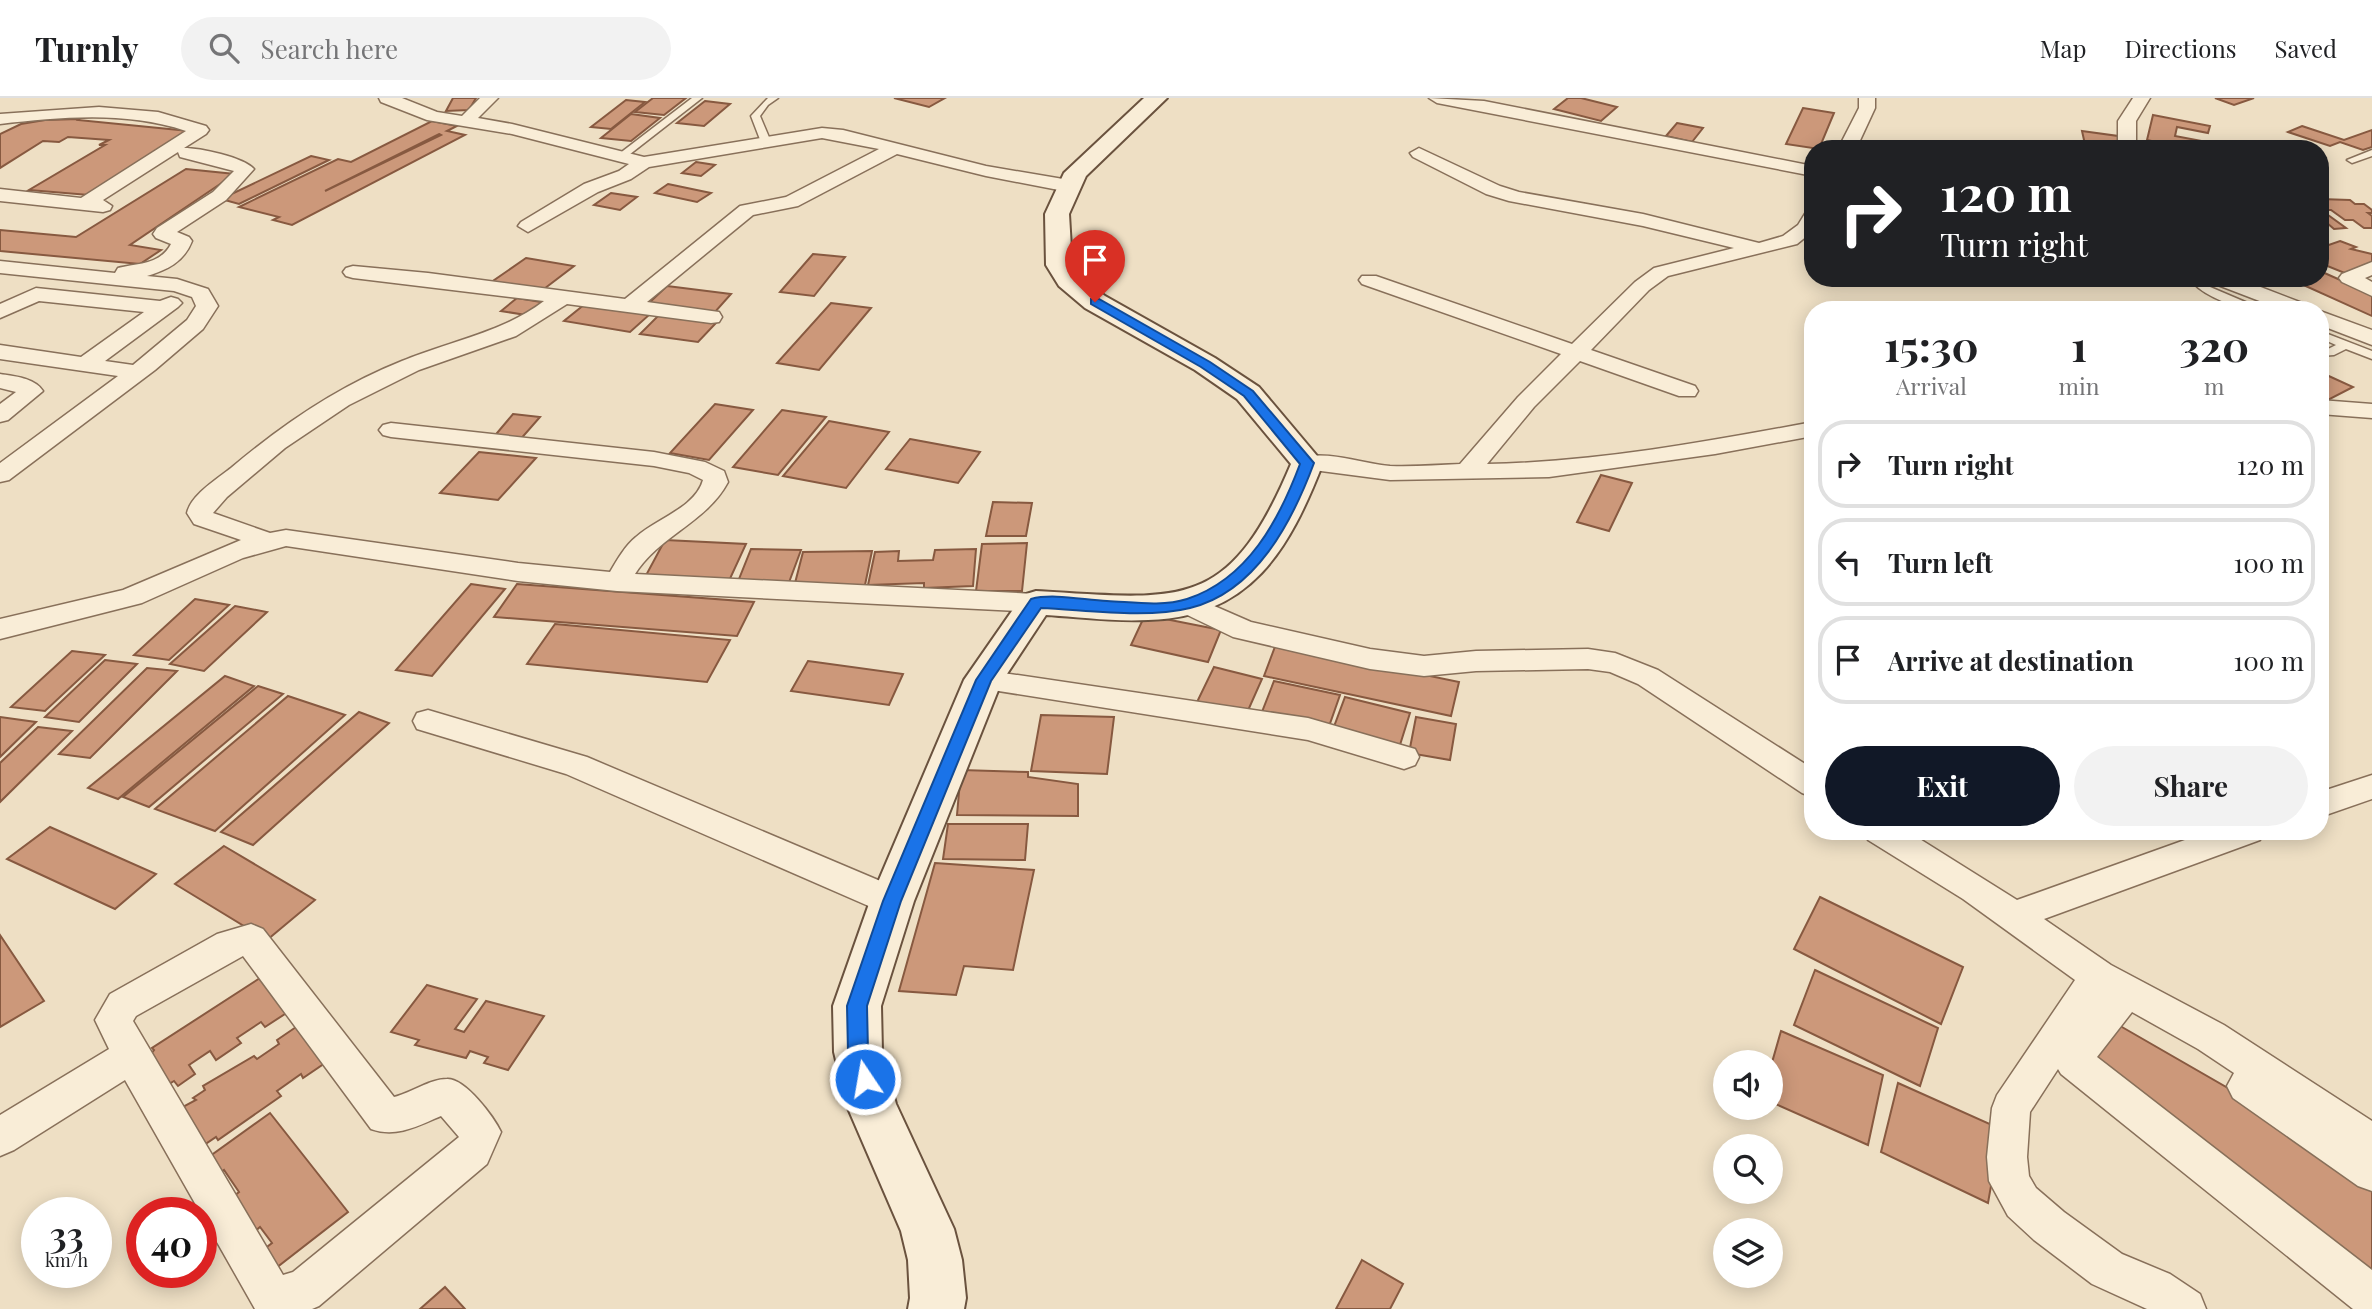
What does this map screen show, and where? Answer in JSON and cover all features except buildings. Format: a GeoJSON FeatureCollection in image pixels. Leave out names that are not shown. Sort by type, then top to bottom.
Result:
{"type":"FeatureCollection","features":[{"type":"Feature","properties":{"kind":"street"},"geometry":{"type":"LineString","coordinates":[[387,98],[433,116],[466,121],[644,162],[822,133],[897,147],[986,171],[1077,174]]}},
{"type":"Feature","properties":{"kind":"street"},"geometry":{"type":"LineString","coordinates":[[466,121],[490,98]]}},
{"type":"Feature","properties":{"kind":"street"},"geometry":{"type":"LineString","coordinates":[[1156,98],[1077,174],[1057,214],[1059,265],[1068,280],[1095,302],[1248,393],[1307,463],[1390,472],[1549,470],[1776,438],[1804,431]]}},
{"type":"Feature","properties":{"kind":"street"},"geometry":{"type":"LineString","coordinates":[[1437,98],[1561,118],[1804,170]]}},
{"type":"Feature","properties":{"kind":"street"},"geometry":{"type":"LineString","coordinates":[[1851,140],[1867,107],[1867,98]]}},
{"type":"Feature","properties":{"kind":"street"},"geometry":{"type":"LineString","coordinates":[[2126,140],[2124,129],[2129,114],[2142,98]]}},
{"type":"Feature","properties":{"kind":"street"},"geometry":{"type":"LineString","coordinates":[[0,119],[112,112],[159,117],[200,130],[210,137],[90,210],[0,195]]}},
{"type":"Feature","properties":{"kind":"street"},"geometry":{"type":"LineString","coordinates":[[0,130],[27,116]]}},
{"type":"Feature","properties":{"kind":"street"},"geometry":{"type":"LineString","coordinates":[[90,210],[200,130]]}},
{"type":"Feature","properties":{"kind":"street"},"geometry":{"type":"LineString","coordinates":[[629,306],[747,209],[791,202],[897,147]]}},
{"type":"Feature","properties":{"kind":"street"},"geometry":{"type":"LineString","coordinates":[[6,265],[129,273],[152,268],[179,251],[182,246],[180,239],[163,234],[164,232],[218,196],[240,177],[245,169],[224,161],[186,153]]}},
{"type":"Feature","properties":{"kind":"street"},"geometry":{"type":"LineString","coordinates":[[1419,153],[1493,190],[1516,197],[1643,220],[1759,249]]}},
{"type":"Feature","properties":{"kind":"street"},"geometry":{"type":"LineString","coordinates":[[528,226],[591,188],[625,175],[644,162]]}},
{"type":"Feature","properties":{"kind":"street"},"geometry":{"type":"LineString","coordinates":[[1467,472],[1526,402],[1642,286],[1661,272],[1759,249],[1799,234],[1804,228]]}},
{"type":"Feature","properties":{"kind":"street"},"geometry":{"type":"LineString","coordinates":[[0,281],[6,265]]}},
{"type":"Feature","properties":{"kind":"street"},"geometry":{"type":"LineString","coordinates":[[0,475],[138,372],[195,324],[207,306],[201,293],[153,281],[6,265]]}},
{"type":"Feature","properties":{"kind":"street"},"geometry":{"type":"LineString","coordinates":[[2372,268],[2348,278],[2372,290]]}},
{"type":"Feature","properties":{"kind":"street"},"geometry":{"type":"LineString","coordinates":[[354,272],[564,296],[711,317]]}},
{"type":"Feature","properties":{"kind":"street"},"geometry":{"type":"LineString","coordinates":[[1369,280],[1687,391]]}},
{"type":"Feature","properties":{"kind":"street"},"geometry":{"type":"LineString","coordinates":[[86,364],[190,289]]}},
{"type":"Feature","properties":{"kind":"street"},"geometry":{"type":"LineString","coordinates":[[2241,290],[2275,301]]}},
{"type":"Feature","properties":{"kind":"street"},"geometry":{"type":"LineString","coordinates":[[0,312],[36,294],[164,308]]}},
{"type":"Feature","properties":{"kind":"street"},"geometry":{"type":"LineString","coordinates":[[265,540],[220,526],[203,518],[200,513],[210,498],[259,456],[303,423],[336,403],[408,366],[518,329],[545,313],[564,296]]}},
{"type":"Feature","properties":{"kind":"street"},"geometry":{"type":"LineString","coordinates":[[2329,321],[2372,338]]}},
{"type":"Feature","properties":{"kind":"street"},"geometry":{"type":"LineString","coordinates":[[0,352],[138,372]]}},
{"type":"Feature","properties":{"kind":"street"},"geometry":{"type":"LineString","coordinates":[[0,381],[14,383],[32,391],[0,415]]}},
{"type":"Feature","properties":{"kind":"street"},"geometry":{"type":"LineString","coordinates":[[2329,410],[2372,411]]}},
{"type":"Feature","properties":{"kind":"street"},"geometry":{"type":"LineString","coordinates":[[391,430],[654,459],[708,471],[715,476],[712,492],[683,517],[648,540],[635,553],[617,582]]}},
{"type":"Feature","properties":{"kind":"street"},"geometry":{"type":"LineString","coordinates":[[0,446],[32,451]]}},
{"type":"Feature","properties":{"kind":"street"},"geometry":{"type":"LineString","coordinates":[[0,629],[149,591],[238,549],[265,540],[286,538],[518,572],[617,582],[1158,608],[1189,604],[1233,583],[1260,552],[1293,500],[1307,463]]}},
{"type":"Feature","properties":{"kind":"street"},"geometry":{"type":"LineString","coordinates":[[936,1309],[938,1298],[935,1260],[927,1229],[872,1106],[858,1052],[857,1006],[892,901],[984,680],[1037,603]]}},
{"type":"Feature","properties":{"kind":"street"},"geometry":{"type":"LineString","coordinates":[[1189,604],[1243,630],[1370,659],[1424,666],[1476,661],[1588,659],[1615,663],[1648,677],[1804,779]]}},
{"type":"Feature","properties":{"kind":"street"},"geometry":{"type":"LineString","coordinates":[[984,680],[1308,729],[1404,757]]}},
{"type":"Feature","properties":{"kind":"street"},"geometry":{"type":"LineString","coordinates":[[428,721],[576,765],[892,901]]}},
{"type":"Feature","properties":{"kind":"street"},"geometry":{"type":"LineString","coordinates":[[2329,802],[2372,787]]}},
{"type":"Feature","properties":{"kind":"street"},"geometry":{"type":"LineString","coordinates":[[1894,840],[2013,916],[2107,991],[2372,1172]]}},
{"type":"Feature","properties":{"kind":"street"},"geometry":{"type":"LineString","coordinates":[[2013,916],[2223,840]]}},
{"type":"Feature","properties":{"kind":"street"},"geometry":{"type":"LineString","coordinates":[[251,939],[385,1115],[405,1114],[448,1096],[481,1132],[474,1151],[304,1291],[273,1299],[131,1056],[113,1020],[122,1005],[229,944],[251,939]]}},
{"type":"Feature","properties":{"kind":"street"},"geometry":{"type":"LineString","coordinates":[[2107,991],[2211,1037],[2372,1143]]}},
{"type":"Feature","properties":{"kind":"street"},"geometry":{"type":"LineString","coordinates":[[2107,991],[2074,1062],[2372,1297]]}},
{"type":"Feature","properties":{"kind":"street"},"geometry":{"type":"LineString","coordinates":[[2107,991],[2011,1108],[2008,1181],[2022,1202],[2049,1226],[2107,1269],[2155,1289],[2185,1309]]}},
{"type":"Feature","properties":{"kind":"street"},"geometry":{"type":"LineString","coordinates":[[0,1137],[131,1056]]}},
{"type":"Feature","properties":{"kind":"lane"},"geometry":{"type":"LineString","coordinates":[[622,156],[698,98]]}},
{"type":"Feature","properties":{"kind":"lane"},"geometry":{"type":"LineString","coordinates":[[766,142],[755,116],[765,103],[774,98]]}},
{"type":"Feature","properties":{"kind":"lane"},"geometry":{"type":"LineString","coordinates":[[2353,160],[2372,153]]}},
{"type":"Feature","properties":{"kind":"lane"},"geometry":{"type":"LineString","coordinates":[[2203,287],[2241,290]]}},
{"type":"Feature","properties":{"kind":"lane"},"geometry":{"type":"LineString","coordinates":[[2329,337],[2372,355]]}},
{"type":"Feature","properties":{"kind":"lane"},"geometry":{"type":"LineString","coordinates":[[2329,353],[2346,344]]}},
{"type":"Feature","properties":{"kind":"route"},"geometry":{"type":"LineString","coordinates":[[865,1079],[858,1052],[857,1006],[892,901],[984,680],[1037,603],[1158,608],[1189,604],[1233,583],[1280,524],[1293,500],[1307,463],[1248,393],[1095,302]]}}]}
